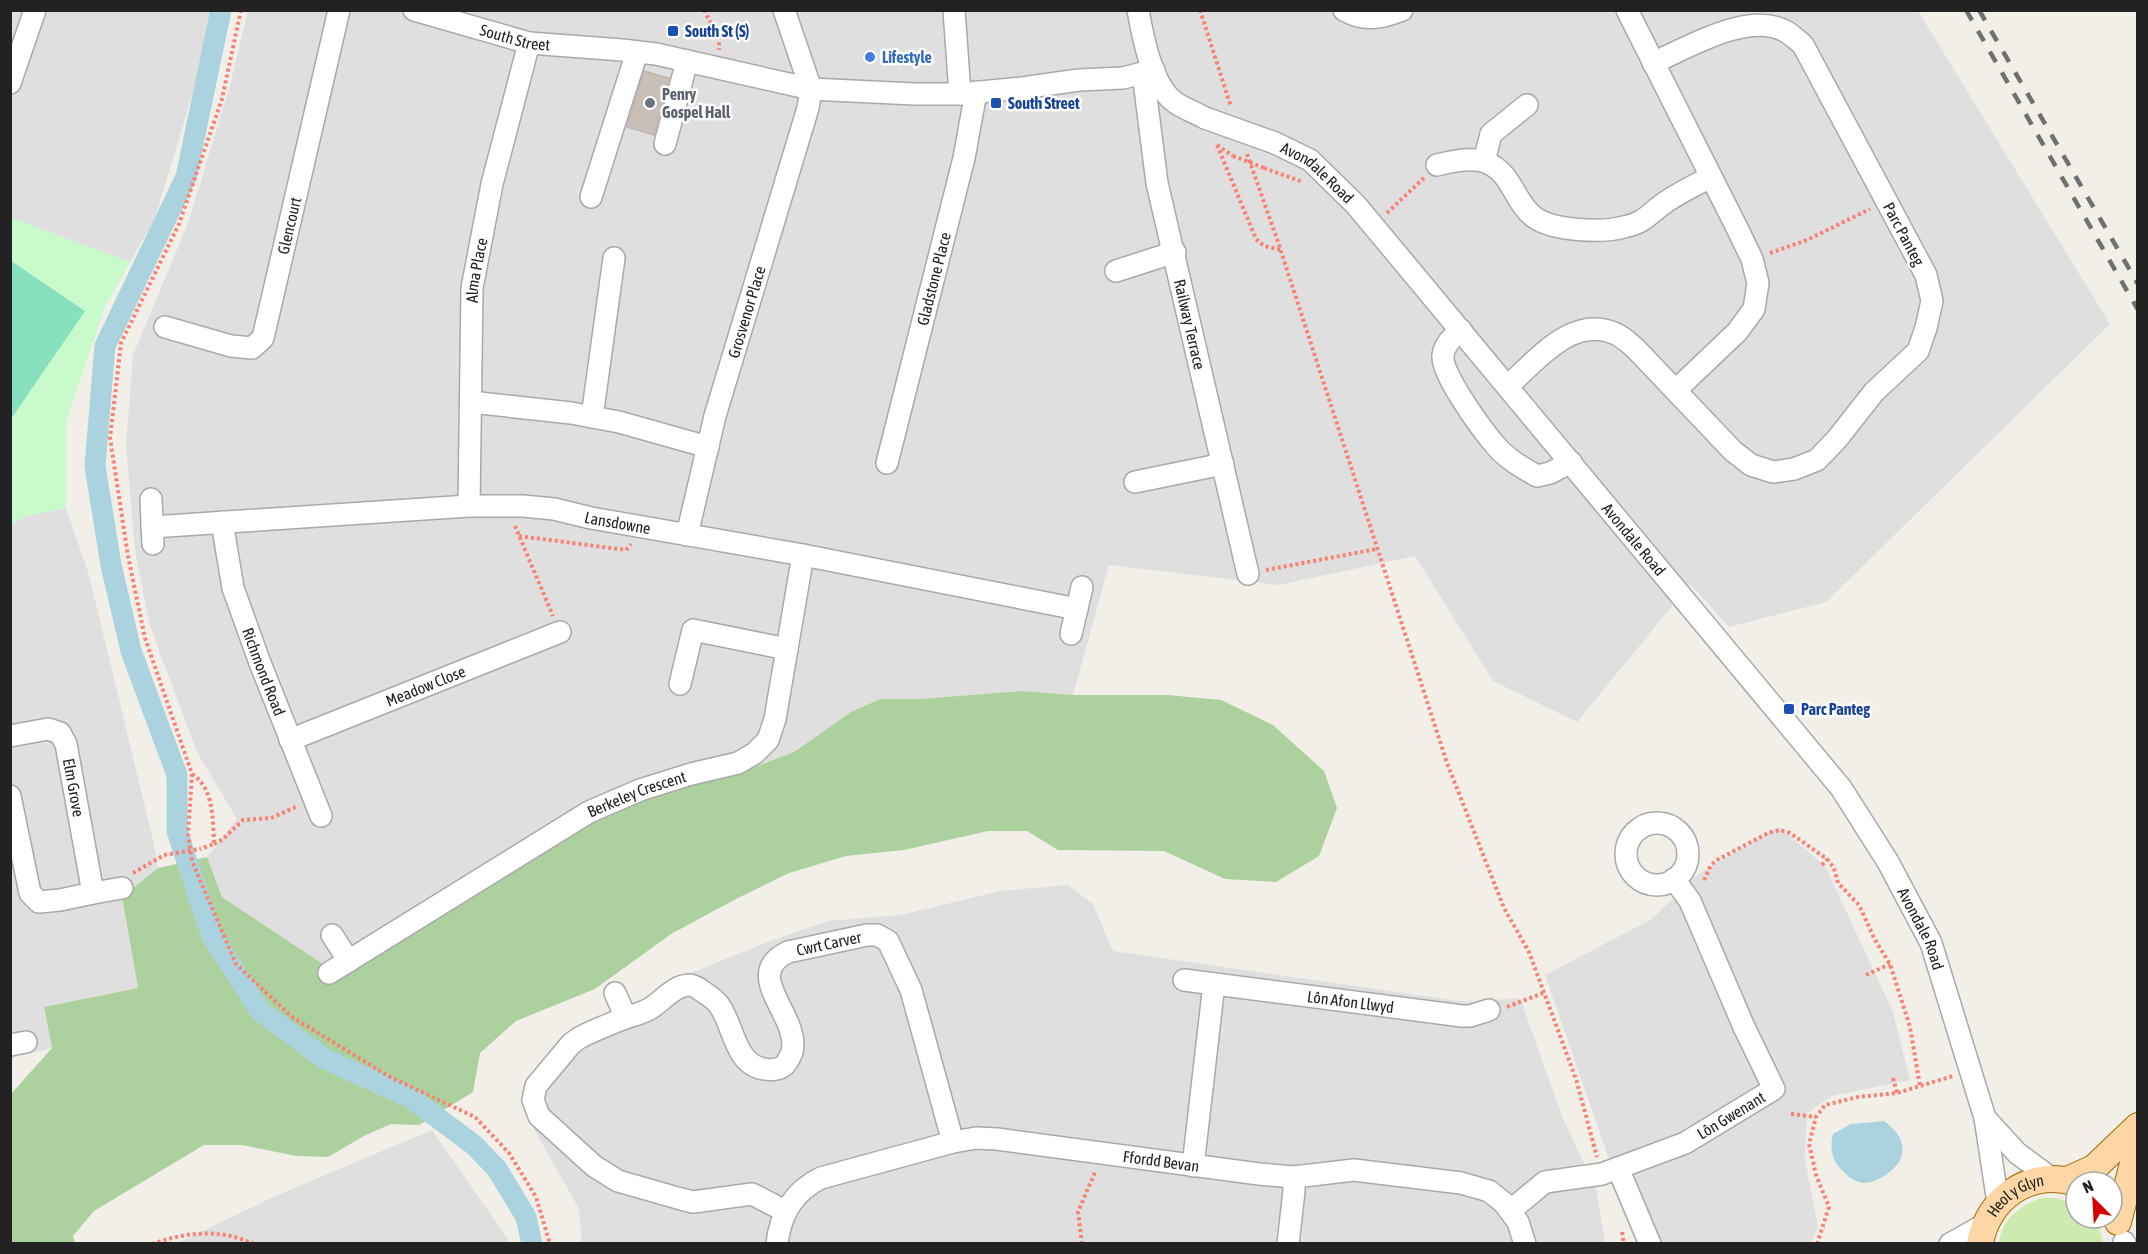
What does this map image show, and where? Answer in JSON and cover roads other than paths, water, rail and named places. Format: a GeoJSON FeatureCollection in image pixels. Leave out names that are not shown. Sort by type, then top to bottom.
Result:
{"type":"FeatureCollection","features":[{"type":"Feature","properties":{"kind":"main road","name":"Heol y Glyn"},"geometry":{"type":"LineString","coordinates":[[2090,1170],[2138,1126]]}},
{"type":"Feature","properties":{"kind":"main road"},"geometry":{"type":"LineString","coordinates":[[2121,1233],[2138,1144]]}},
{"type":"Feature","properties":{"kind":"main road","name":"Heol y Glyn"},"geometry":{"type":"LineString","coordinates":[[1982,1234],[1998,1203],[2013,1190],[2032,1181],[2064,1181]]}},
{"type":"Feature","properties":{"kind":"street"},"geometry":{"type":"LineString","coordinates":[[10,83],[35,10]]}},
{"type":"Feature","properties":{"kind":"street","name":"Glencourt"},"geometry":{"type":"LineString","coordinates":[[165,327],[231,346],[252,348],[263,338],[339,10]]}},
{"type":"Feature","properties":{"kind":"street","name":"South Street"},"geometry":{"type":"LineString","coordinates":[[414,10],[529,43],[637,51],[811,89],[914,94],[968,93],[1079,80],[1123,78],[1148,72]]}},
{"type":"Feature","properties":{"kind":"street"},"geometry":{"type":"LineString","coordinates":[[784,10],[811,89]]}},
{"type":"Feature","properties":{"kind":"street","name":"Gladstone Place"},"geometry":{"type":"LineString","coordinates":[[887,463],[964,158],[968,93],[954,10]]}},
{"type":"Feature","properties":{"kind":"street"},"geometry":{"type":"LineString","coordinates":[[1138,10],[1148,72]]}},
{"type":"Feature","properties":{"kind":"street"},"geometry":{"type":"LineString","coordinates":[[1344,10],[1355,17],[1382,18],[1402,10]]}},
{"type":"Feature","properties":{"kind":"street"},"geometry":{"type":"LineString","coordinates":[[1627,10],[1752,259],[1758,284],[1754,309],[1737,332],[1676,390]]}},
{"type":"Feature","properties":{"kind":"street","name":"Parc Panteg"},"geometry":{"type":"LineString","coordinates":[[1508,386],[1562,338],[1583,329],[1602,329],[1618,334],[1635,348],[1733,451],[1751,465],[1773,472],[1794,469],[1817,460],[1838,439],[1874,392],[1918,351],[1932,301],[1926,275],[1803,45],[1784,30],[1759,24],[1729,29],[1653,63]]}},
{"type":"Feature","properties":{"kind":"street","name":"Alma Place"},"geometry":{"type":"LineString","coordinates":[[469,506],[472,288],[492,184],[529,43]]}},
{"type":"Feature","properties":{"kind":"street"},"geometry":{"type":"LineString","coordinates":[[591,197],[637,51]]}},
{"type":"Feature","properties":{"kind":"street"},"geometry":{"type":"LineString","coordinates":[[665,144],[687,61]]}},
{"type":"Feature","properties":{"kind":"street","name":"Avondale Road"},"geometry":{"type":"LineString","coordinates":[[1148,72],[1175,102],[1205,117],[1275,143],[1310,160],[1356,205],[1841,788],[1888,862],[1932,943],[1985,1118],[1998,1203]]}},
{"type":"Feature","properties":{"kind":"street","name":"Railway Terrace"},"geometry":{"type":"LineString","coordinates":[[1148,72],[1157,183],[1175,252],[1248,574]]}},
{"type":"Feature","properties":{"kind":"street","name":"Grosvenor Place"},"geometry":{"type":"LineString","coordinates":[[687,535],[715,416],[808,108],[811,89]]}},
{"type":"Feature","properties":{"kind":"street"},"geometry":{"type":"LineString","coordinates":[[1484,162],[1491,134],[1527,105]]}},
{"type":"Feature","properties":{"kind":"street"},"geometry":{"type":"LineString","coordinates":[[1437,165],[1459,159],[1484,162],[1495,166],[1509,181],[1521,203],[1534,217],[1553,226],[1572,230],[1623,228],[1646,219],[1662,204],[1711,177]]}},
{"type":"Feature","properties":{"kind":"street"},"geometry":{"type":"LineString","coordinates":[[1116,271],[1175,252]]}},
{"type":"Feature","properties":{"kind":"street"},"geometry":{"type":"LineString","coordinates":[[591,417],[614,258]]}},
{"type":"Feature","properties":{"kind":"street"},"geometry":{"type":"LineString","coordinates":[[1461,330],[1449,340],[1443,356],[1445,365],[1450,381],[1497,447],[1519,466],[1537,476],[1550,473],[1571,462]]}},
{"type":"Feature","properties":{"kind":"street"},"geometry":{"type":"LineString","coordinates":[[471,402],[571,412],[619,422],[708,447]]}},
{"type":"Feature","properties":{"kind":"street"},"geometry":{"type":"LineString","coordinates":[[1135,482],[1223,464]]}},
{"type":"Feature","properties":{"kind":"street","name":"Lansdowne"},"geometry":{"type":"LineString","coordinates":[[151,499],[153,535],[222,522],[469,506],[554,509],[1077,609]]}},
{"type":"Feature","properties":{"kind":"street","name":"Richmond Road"},"geometry":{"type":"LineString","coordinates":[[222,522],[233,588],[290,740],[318,807]]}},
{"type":"Feature","properties":{"kind":"street","name":"Berkeley Crescent"},"geometry":{"type":"LineString","coordinates":[[329,973],[589,812],[640,790],[738,762],[755,753],[768,740],[775,719],[803,555]]}},
{"type":"Feature","properties":{"kind":"street"},"geometry":{"type":"LineString","coordinates":[[1071,634],[1082,587]]}},
{"type":"Feature","properties":{"kind":"street"},"geometry":{"type":"LineString","coordinates":[[680,684],[693,630],[787,649]]}},
{"type":"Feature","properties":{"kind":"street","name":"Meadow Close"},"geometry":{"type":"LineString","coordinates":[[290,740],[560,632]]}},
{"type":"Feature","properties":{"kind":"street","name":"Elm Grove"},"geometry":{"type":"LineString","coordinates":[[10,736],[48,729],[60,733],[66,744],[93,893]]}},
{"type":"Feature","properties":{"kind":"street"},"geometry":{"type":"LineString","coordinates":[[10,796],[30,893],[39,902],[122,888]]}},
{"type":"Feature","properties":{"kind":"street","name":"Lôn Gwenant"},"geometry":{"type":"LineString","coordinates":[[1511,1210],[1545,1182],[1610,1171],[1693,1139],[1774,1089],[1744,1027],[1690,902],[1674,879]]}},
{"type":"Feature","properties":{"kind":"street","name":"Cwrt Carver"},"geometry":{"type":"LineString","coordinates":[[785,1211],[752,1194],[693,1202],[618,1181],[594,1166],[539,1116],[533,1101],[536,1086],[571,1044],[589,1032],[645,1011],[682,986],[692,985],[719,1004],[739,1049],[747,1061],[762,1069],[776,1069],[786,1063],[793,1044],[789,1023],[777,1000],[769,977],[773,962],[788,952],[867,934],[883,937],[894,950],[911,990],[953,1142]]}},
{"type":"Feature","properties":{"kind":"street"},"geometry":{"type":"LineString","coordinates":[[332,935],[349,961]]}},
{"type":"Feature","properties":{"kind":"street","name":"Lôn Afon Llwyd"},"geometry":{"type":"LineString","coordinates":[[1184,980],[1462,1016],[1488,1010]]}},
{"type":"Feature","properties":{"kind":"street"},"geometry":{"type":"LineString","coordinates":[[1193,1166],[1214,984]]}},
{"type":"Feature","properties":{"kind":"street"},"geometry":{"type":"LineString","coordinates":[[615,993],[626,1018]]}},
{"type":"Feature","properties":{"kind":"street","name":"Avondale Road"},"geometry":{"type":"LineString","coordinates":[[1985,1118],[2017,1153],[2064,1180]]}},
{"type":"Feature","properties":{"kind":"street","name":"Ffordd Bevan"},"geometry":{"type":"LineString","coordinates":[[785,1211],[801,1191],[821,1178],[953,1142],[976,1138],[1294,1177],[1354,1170],[1461,1183],[1489,1191],[1511,1210],[1526,1244]]}},
{"type":"Feature","properties":{"kind":"street"},"geometry":{"type":"LineString","coordinates":[[1610,1171],[1650,1244]]}},
{"type":"Feature","properties":{"kind":"street"},"geometry":{"type":"LineString","coordinates":[[1288,1244],[1294,1177]]}},
{"type":"Feature","properties":{"kind":"street"},"geometry":{"type":"LineString","coordinates":[[777,1244],[785,1211]]}},
{"type":"Feature","properties":{"kind":"street"},"geometry":{"type":"LineString","coordinates":[[1950,1244],[1982,1234]]}},
{"type":"Feature","properties":{"kind":"water"},"geometry":{"type":"Polygon","coordinates":[[[1884,1121],[1901,1140],[1900,1160],[1895,1167],[1879,1179],[1866,1183],[1856,1181],[1844,1173],[1833,1156],[1833,1134],[1851,1124],[1884,1121]]]}},
{"type":"Feature","properties":{"kind":"waterway"},"geometry":{"type":"LineString","coordinates":[[221,10],[186,177],[105,346],[95,466],[111,565],[131,651],[177,775],[177,831],[211,934],[260,1011],[325,1059],[411,1098],[474,1145],[497,1169],[526,1217],[532,1244]]}},
{"type":"Feature","properties":{"kind":"railway"},"geometry":{"type":"LineString","coordinates":[[1966,10],[2138,310]]}},
{"type":"Feature","properties":{"kind":"railway"},"geometry":{"type":"LineString","coordinates":[[1979,10],[2138,284]]}},
{"type":"Feature","properties":{"kind":"place","name":"South St (S)"},"geometry":{"type":"Point","coordinates":[673,31]}},
{"type":"Feature","properties":{"kind":"place","name":"Lifestyle"},"geometry":{"type":"Point","coordinates":[870,57]}},
{"type":"Feature","properties":{"kind":"place","name":"Penry Gospel Hall"},"geometry":{"type":"Point","coordinates":[650,103]}},
{"type":"Feature","properties":{"kind":"place","name":"South Street"},"geometry":{"type":"Point","coordinates":[996,103]}},
{"type":"Feature","properties":{"kind":"place","name":"Parc Panteg"},"geometry":{"type":"Point","coordinates":[1789,709]}}]}
